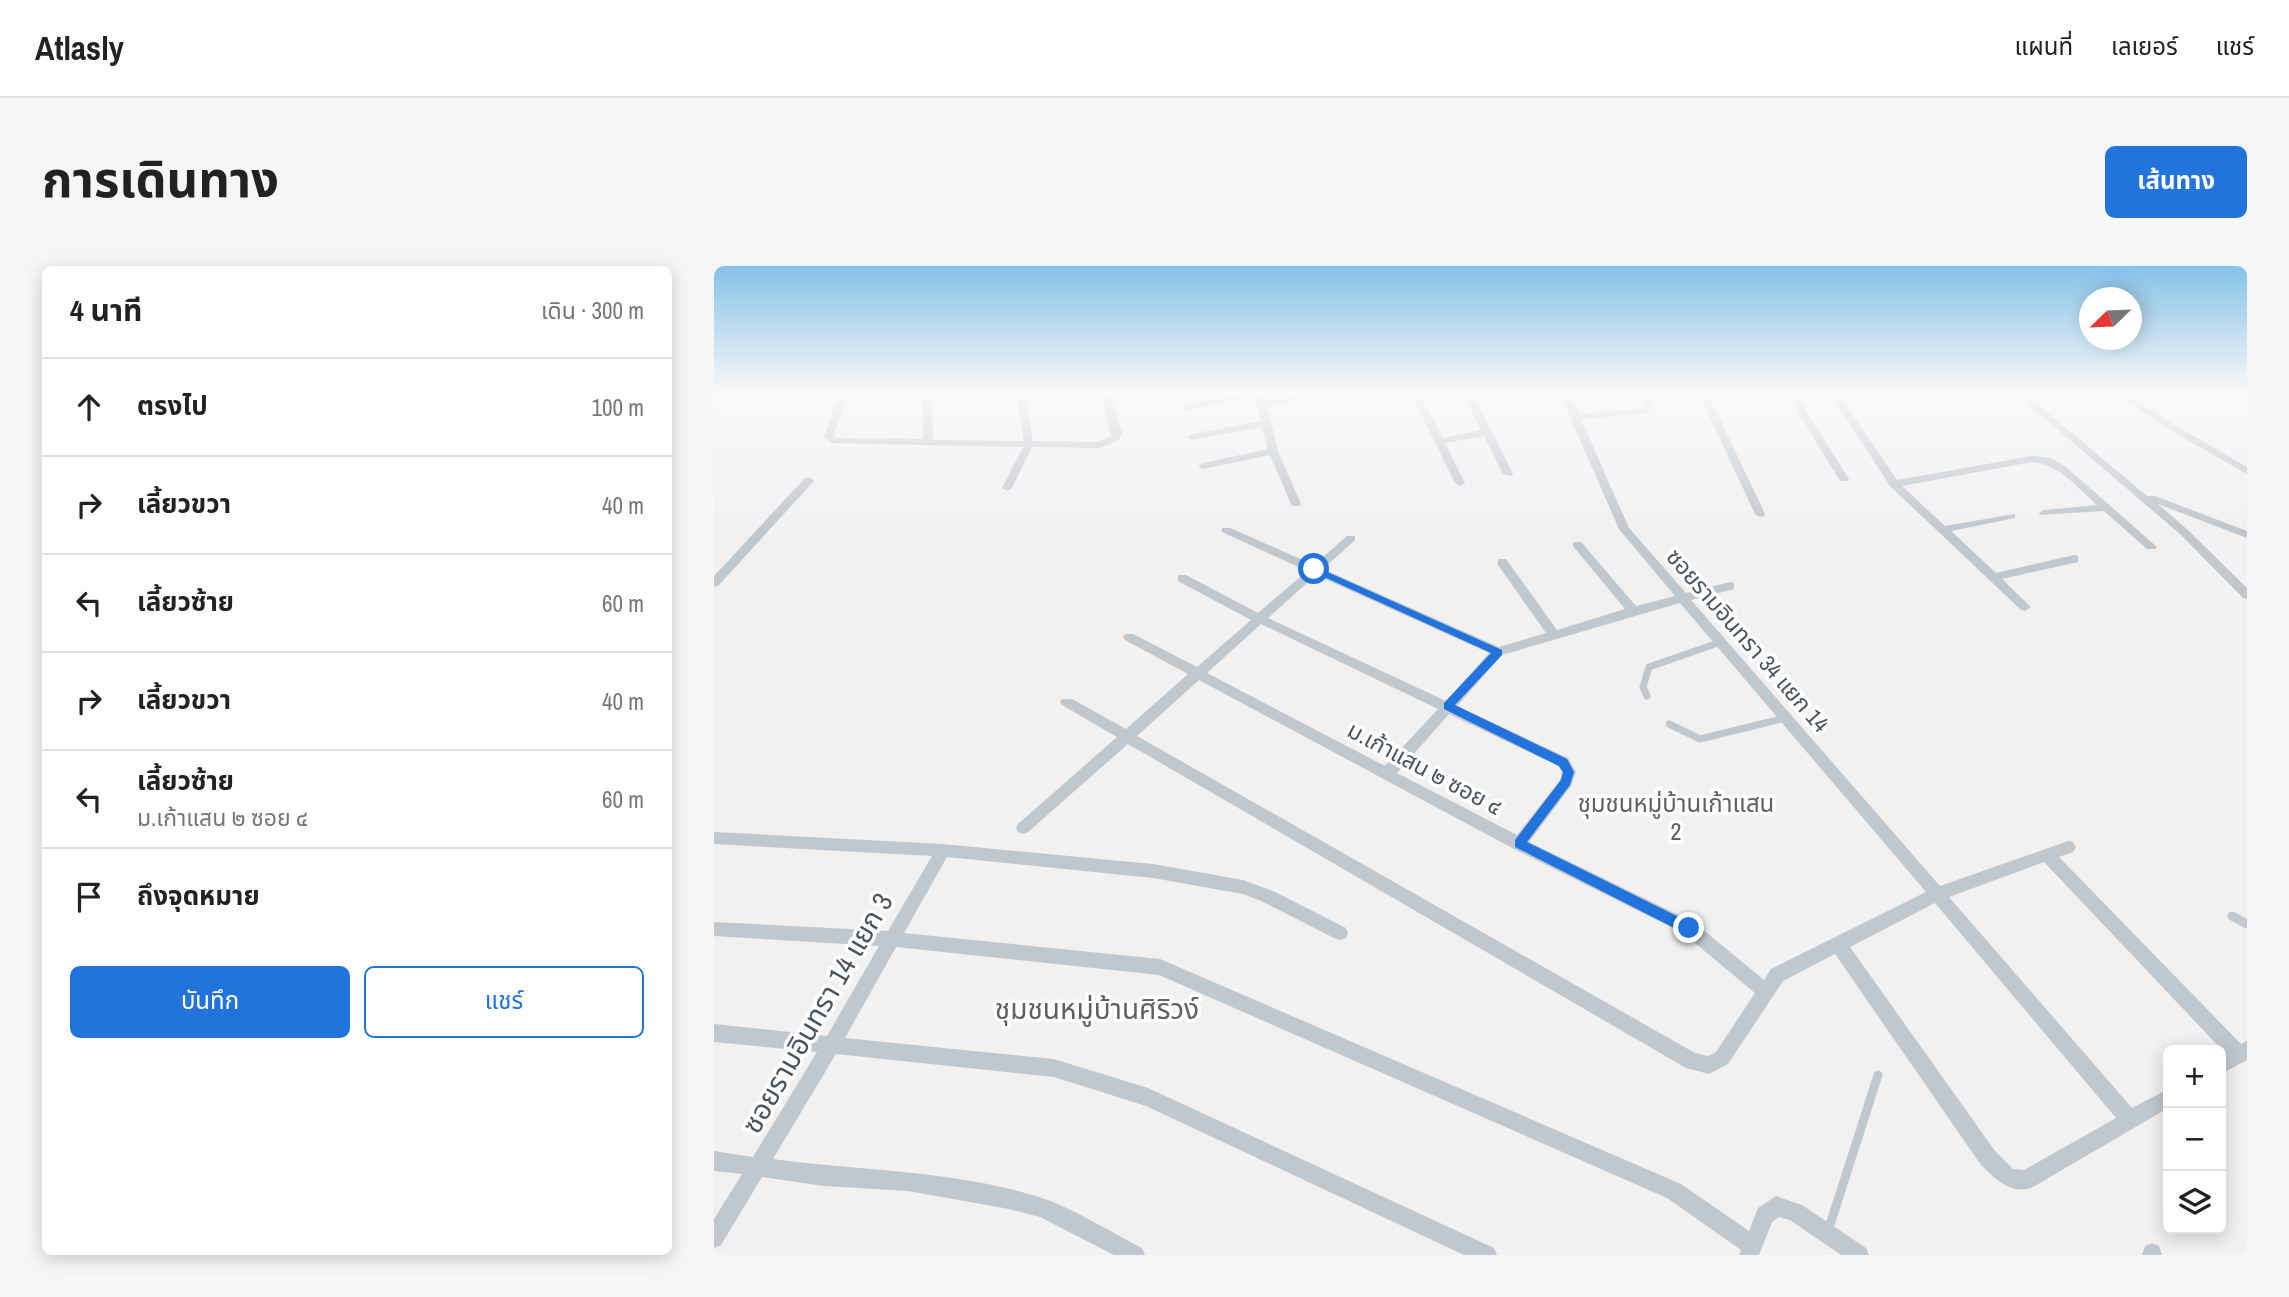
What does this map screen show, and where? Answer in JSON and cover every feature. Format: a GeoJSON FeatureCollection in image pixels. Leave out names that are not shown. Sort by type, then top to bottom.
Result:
{"type":"FeatureCollection","features":[{"type":"Feature","properties":{"kind":"street"},"geometry":{"type":"LineString","coordinates":[[830,438],[834,441],[1099,445],[1116,438]]}},
{"type":"Feature","properties":{"kind":"street"},"geometry":{"type":"LineString","coordinates":[[1007,488],[1029,444],[1028,438]]}},
{"type":"Feature","properties":{"kind":"street"},"geometry":{"type":"LineString","coordinates":[[1270,438],[1273,452],[1296,504]]}},
{"type":"Feature","properties":{"kind":"street"},"geometry":{"type":"LineString","coordinates":[[1439,438],[1460,483]]}},
{"type":"Feature","properties":{"kind":"street"},"geometry":{"type":"LineString","coordinates":[[1441,441],[1456,438]]}},
{"type":"Feature","properties":{"kind":"street"},"geometry":{"type":"LineString","coordinates":[[1490,438],[1508,474]]}},
{"type":"Feature","properties":{"kind":"street","name":"ซอยรามอินทรา 34 แยก 14"},"geometry":{"type":"LineString","coordinates":[[1583,438],[1624,529],[2131,1121]]}},
{"type":"Feature","properties":{"kind":"street"},"geometry":{"type":"LineString","coordinates":[[1724,438],[1760,514]]}},
{"type":"Feature","properties":{"kind":"street"},"geometry":{"type":"LineString","coordinates":[[1819,438],[1844,479]]}},
{"type":"Feature","properties":{"kind":"street"},"geometry":{"type":"LineString","coordinates":[[1864,438],[1894,484],[2025,607]]}},
{"type":"Feature","properties":{"kind":"street"},"geometry":{"type":"LineString","coordinates":[[2073,438],[2184,532],[2247,595]]}},
{"type":"Feature","properties":{"kind":"street"},"geometry":{"type":"LineString","coordinates":[[2191,438],[2247,471]]}},
{"type":"Feature","properties":{"kind":"street"},"geometry":{"type":"LineString","coordinates":[[1203,466],[1273,452]]}},
{"type":"Feature","properties":{"kind":"street"},"geometry":{"type":"LineString","coordinates":[[1894,484],[2040,459],[2060,468],[2151,547]]}},
{"type":"Feature","properties":{"kind":"street"},"geometry":{"type":"LineString","coordinates":[[714,583],[809,480]]}},
{"type":"Feature","properties":{"kind":"street"},"geometry":{"type":"LineString","coordinates":[[2140,494],[2247,535]]}},
{"type":"Feature","properties":{"kind":"street"},"geometry":{"type":"LineString","coordinates":[[2044,513],[2106,508]]}},
{"type":"Feature","properties":{"kind":"street"},"geometry":{"type":"LineString","coordinates":[[1941,530],[2011,516]]}},
{"type":"Feature","properties":{"kind":"street"},"geometry":{"type":"LineString","coordinates":[[1226,530],[1498,652]]}},
{"type":"Feature","properties":{"kind":"street"},"geometry":{"type":"LineString","coordinates":[[1023,828],[1350,538]]}},
{"type":"Feature","properties":{"kind":"street"},"geometry":{"type":"LineString","coordinates":[[1577,544],[1633,611]]}},
{"type":"Feature","properties":{"kind":"street"},"geometry":{"type":"LineString","coordinates":[[1994,578],[2074,559]]}},
{"type":"Feature","properties":{"kind":"street"},"geometry":{"type":"LineString","coordinates":[[1502,562],[1554,635]]}},
{"type":"Feature","properties":{"kind":"street"},"geometry":{"type":"LineString","coordinates":[[1182,578],[1258,618],[1563,762],[1569,772],[1566,782],[1519,844]]}},
{"type":"Feature","properties":{"kind":"street"},"geometry":{"type":"LineString","coordinates":[[1388,773],[1498,652],[1633,611],[1730,586]]}},
{"type":"Feature","properties":{"kind":"street","name":"ม.เก้าแสน ๒ ซอย ๔"},"geometry":{"type":"LineString","coordinates":[[1129,637],[1519,844],[1689,928],[1765,991]]}},
{"type":"Feature","properties":{"kind":"street"},"geometry":{"type":"LineString","coordinates":[[1067,702],[1692,1062],[1709,1065],[1722,1058],[1777,975],[1938,894],[2068,847]]}},
{"type":"Feature","properties":{"kind":"street"},"geometry":{"type":"LineString","coordinates":[[714,838],[943,850],[1153,871],[1243,887],[1267,896],[1340,933]]}},
{"type":"Feature","properties":{"kind":"street","name":"ซอยรามอินทรา 14 แยก 3"},"geometry":{"type":"LineString","coordinates":[[714,1238],[832,1044],[943,850]]}},
{"type":"Feature","properties":{"kind":"street"},"geometry":{"type":"LineString","coordinates":[[2047,855],[2243,1052],[2226,1062]]}},
{"type":"Feature","properties":{"kind":"street"},"geometry":{"type":"LineString","coordinates":[[714,929],[891,939],[1160,967],[1674,1191],[1750,1250],[1765,1214],[1776,1206],[1795,1212],[1859,1255]]}},
{"type":"Feature","properties":{"kind":"street"},"geometry":{"type":"LineString","coordinates":[[1838,944],[1988,1158],[2010,1178],[2026,1180],[2163,1101]]}},
{"type":"Feature","properties":{"kind":"street"},"geometry":{"type":"LineString","coordinates":[[714,1033],[1054,1068],[1149,1097],[1487,1255]]}},
{"type":"Feature","properties":{"kind":"street"},"geometry":{"type":"LineString","coordinates":[[714,1161],[824,1176],[908,1181],[1009,1199],[1043,1208],[1135,1255]]}},
{"type":"Feature","properties":{"kind":"lane"},"geometry":{"type":"LineString","coordinates":[[1647,696],[1643,687],[1648,667],[1721,642]]}},
{"type":"Feature","properties":{"kind":"lane"},"geometry":{"type":"LineString","coordinates":[[1669,724],[1700,739],[1787,717]]}},
{"type":"Feature","properties":{"kind":"lane"},"geometry":{"type":"LineString","coordinates":[[2232,916],[2247,924]]}},
{"type":"Feature","properties":{"kind":"lane"},"geometry":{"type":"LineString","coordinates":[[1827,1234],[1878,1074]]}},
{"type":"Feature","properties":{"kind":"district","name":"ชุมชนหมู่บ้านเก้าแสน 2"},"geometry":{"type":"Point","coordinates":[1676,817]}},
{"type":"Feature","properties":{"kind":"district","name":"ชุมชนหมู่บ้านศิริวง์"},"geometry":{"type":"Point","coordinates":[1097,1009]}},
{"type":"Feature","properties":{"kind":"route"},"geometry":{"type":"LineString","coordinates":[[1314,569],[1498,652],[1448,706],[1563,762],[1569,772],[1566,782],[1519,844],[1689,928]]}}]}
